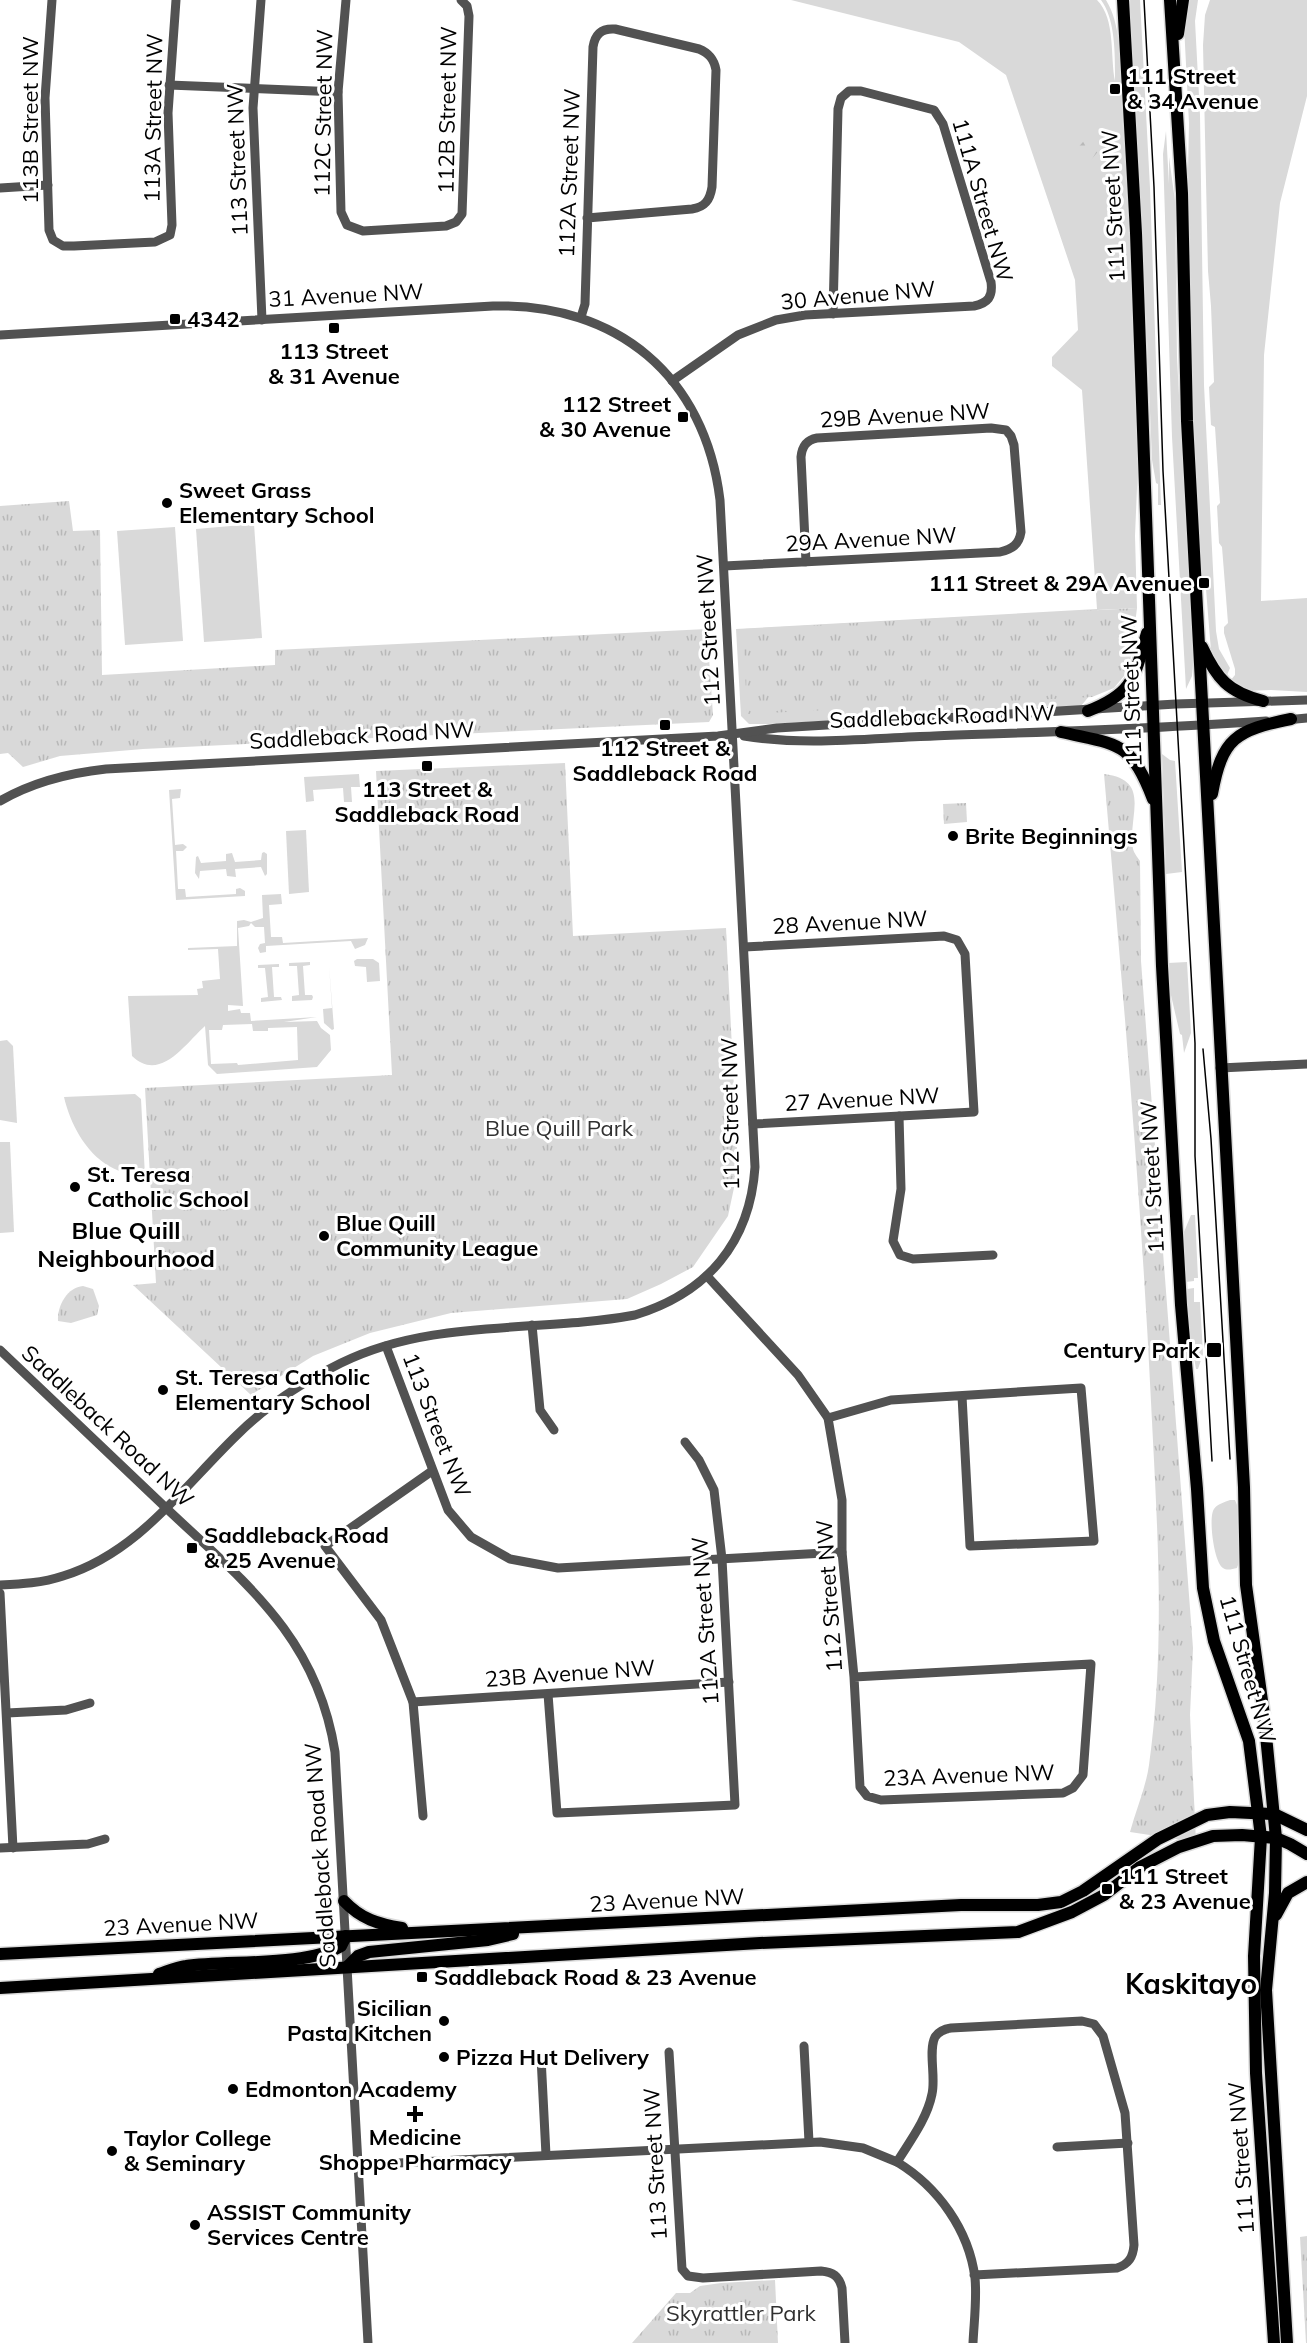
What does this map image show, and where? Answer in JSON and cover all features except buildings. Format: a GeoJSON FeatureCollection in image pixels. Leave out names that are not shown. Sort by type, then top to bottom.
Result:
{"type":"FeatureCollection","features":[{"type":"Feature","properties":{"kind":"main road"},"geometry":{"type":"LineString","coordinates":[[1114,0],[1124,21]]}},
{"type":"Feature","properties":{"kind":"main road","name":"111 Street NW"},"geometry":{"type":"LineString","coordinates":[[1123,0],[1136,233],[1162,977],[1181,1305],[1203,1588],[1214,1641],[1249,1741],[1261,1837],[1254,1956],[1256,2073],[1274,2343]]}},
{"type":"Feature","properties":{"kind":"main road","name":"111 Street NW"},"geometry":{"type":"LineString","coordinates":[[1170,0],[1182,193],[1187,421],[1244,1487],[1246,1586],[1276,1838],[1273,1922],[1266,1990],[1287,2343]]}},
{"type":"Feature","properties":{"kind":"main road"},"geometry":{"type":"LineString","coordinates":[[1175,83],[1178,27],[1183,0]]}},
{"type":"Feature","properties":{"kind":"main road"},"geometry":{"type":"LineString","coordinates":[[1088,711],[1107,704],[1122,693],[1134,678],[1150,623]]}},
{"type":"Feature","properties":{"kind":"main road"},"geometry":{"type":"LineString","coordinates":[[1199,643],[1213,670],[1225,683],[1242,695],[1263,701]]}},
{"type":"Feature","properties":{"kind":"main road"},"geometry":{"type":"LineString","coordinates":[[1208,813],[1217,769],[1229,745],[1239,736],[1254,728],[1291,719]]}},
{"type":"Feature","properties":{"kind":"main road"},"geometry":{"type":"LineString","coordinates":[[1060,732],[1120,746],[1138,765],[1156,807]]}},
{"type":"Feature","properties":{"kind":"main road","name":"23 Avenue NW"},"geometry":{"type":"LineString","coordinates":[[0,1954],[961,1905],[1038,1905],[1061,1902],[1083,1891],[1158,1839],[1207,1815],[1230,1812],[1274,1814],[1307,1830]]}},
{"type":"Feature","properties":{"kind":"main road"},"geometry":{"type":"LineString","coordinates":[[0,1988],[760,1943],[1018,1932],[1072,1912],[1104,1895],[1140,1867],[1179,1846],[1212,1836],[1242,1835],[1276,1838],[1307,1854]]}},
{"type":"Feature","properties":{"kind":"main road"},"geometry":{"type":"LineString","coordinates":[[1273,1922],[1288,1893],[1307,1882]]}},
{"type":"Feature","properties":{"kind":"main road"},"geometry":{"type":"LineString","coordinates":[[344,1901],[356,1914],[378,1924],[427,1932]]}},
{"type":"Feature","properties":{"kind":"main road"},"geometry":{"type":"LineString","coordinates":[[348,1966],[363,1953],[488,1940],[540,1928]]}},
{"type":"Feature","properties":{"kind":"main road"},"geometry":{"type":"LineString","coordinates":[[141,1980],[184,1966],[279,1960],[313,1955],[341,1946],[346,1936]]}},
{"type":"Feature","properties":{"kind":"street","name":"113B Street NW"},"geometry":{"type":"LineString","coordinates":[[52,0],[45,98],[50,230],[53,240]]}},
{"type":"Feature","properties":{"kind":"street","name":"113A Street NW"},"geometry":{"type":"LineString","coordinates":[[53,240],[63,246],[74,246],[155,242],[170,235],[172,225],[169,86],[176,0]]}},
{"type":"Feature","properties":{"kind":"street","name":"113 Street NW"},"geometry":{"type":"LineString","coordinates":[[261,0],[253,88],[262,320]]}},
{"type":"Feature","properties":{"kind":"street","name":"112C Street NW"},"geometry":{"type":"LineString","coordinates":[[346,0],[338,92],[341,212],[347,225]]}},
{"type":"Feature","properties":{"kind":"street","name":"112B Street NW"},"geometry":{"type":"LineString","coordinates":[[347,225],[363,231],[451,225],[460,219],[464,206],[469,16],[463,1]]}},
{"type":"Feature","properties":{"kind":"street","name":"112A Street NW"},"geometry":{"type":"LineString","coordinates":[[581,317],[585,304],[587,218],[592,47],[596,36],[600,32],[615,29],[699,50],[712,58],[716,70],[712,187],[706,204],[692,209],[587,218]]}},
{"type":"Feature","properties":{"kind":"street"},"geometry":{"type":"LineString","coordinates":[[169,86],[338,92]]}},
{"type":"Feature","properties":{"kind":"street","name":"111A Street NW"},"geometry":{"type":"LineString","coordinates":[[833,314],[838,109],[844,94],[861,91],[924,106],[937,113],[943,123],[991,282],[990,298]]}},
{"type":"Feature","properties":{"kind":"street"},"geometry":{"type":"LineString","coordinates":[[0,188],[48,185]]}},
{"type":"Feature","properties":{"kind":"street","name":"30 Avenue NW"},"geometry":{"type":"LineString","coordinates":[[672,381],[725,343],[749,329],[790,317],[974,306],[985,303],[990,298]]}},
{"type":"Feature","properties":{"kind":"street","name":"31 Avenue NW"},"geometry":{"type":"LineString","coordinates":[[0,335],[506,306],[535,307],[581,317],[613,332],[656,364],[672,381]]}},
{"type":"Feature","properties":{"kind":"street","name":"112 Street NW"},"geometry":{"type":"LineString","coordinates":[[672,381],[696,417],[712,459],[720,500],[755,1167],[744,1222],[730,1248],[707,1276],[798,1376],[828,1418],[842,1500],[842,1552],[854,1677],[860,1787],[867,1796]]}},
{"type":"Feature","properties":{"kind":"street","name":"29B Avenue NW"},"geometry":{"type":"LineString","coordinates":[[806,561],[801,457],[805,444],[817,438],[840,436],[1002,429],[1008,433],[1014,445],[1021,532],[1018,543]]}},
{"type":"Feature","properties":{"kind":"street","name":"29A Avenue NW"},"geometry":{"type":"LineString","coordinates":[[724,566],[1000,552],[1018,543]]}},
{"type":"Feature","properties":{"kind":"street"},"geometry":{"type":"LineString","coordinates":[[1153,706],[1307,700]]}},
{"type":"Feature","properties":{"kind":"street","name":"Saddleback Road NW"},"geometry":{"type":"LineString","coordinates":[[0,801],[28,787],[50,780],[106,769],[732,735],[777,728],[1153,706]]}},
{"type":"Feature","properties":{"kind":"street"},"geometry":{"type":"LineString","coordinates":[[1154,727],[1307,718]]}},
{"type":"Feature","properties":{"kind":"street","name":"Saddleback Road NW"},"geometry":{"type":"LineString","coordinates":[[732,735],[774,741],[1154,727]]}},
{"type":"Feature","properties":{"kind":"street","name":"28 Avenue NW"},"geometry":{"type":"LineString","coordinates":[[744,947],[944,936],[957,940],[966,954],[974,1112]]}},
{"type":"Feature","properties":{"kind":"street"},"geometry":{"type":"LineString","coordinates":[[1220,1068],[1307,1064]]}},
{"type":"Feature","properties":{"kind":"street","name":"27 Avenue NW"},"geometry":{"type":"LineString","coordinates":[[753,1124],[974,1112]]}},
{"type":"Feature","properties":{"kind":"street"},"geometry":{"type":"LineString","coordinates":[[898,1116],[901,1189],[893,1241],[897,1252],[906,1258],[913,1259],[993,1255]]}},
{"type":"Feature","properties":{"kind":"street"},"geometry":{"type":"LineString","coordinates":[[0,1585],[62,1577],[92,1565],[127,1544],[166,1508],[236,1436],[277,1401],[344,1362],[386,1346],[452,1332],[635,1315],[673,1300],[707,1276]]}},
{"type":"Feature","properties":{"kind":"street"},"geometry":{"type":"LineString","coordinates":[[532,1325],[540,1410],[554,1430]]}},
{"type":"Feature","properties":{"kind":"street","name":"113 Street NW"},"geometry":{"type":"LineString","coordinates":[[386,1346],[448,1510],[471,1537],[510,1560],[558,1569],[842,1552]]}},
{"type":"Feature","properties":{"kind":"street","name":"Saddleback Road NW"},"geometry":{"type":"LineString","coordinates":[[0,1350],[262,1600],[286,1629],[311,1673],[328,1720],[335,1752],[368,2343]]}},
{"type":"Feature","properties":{"kind":"street"},"geometry":{"type":"LineString","coordinates":[[828,1418],[891,1400],[1081,1388],[1094,1541],[970,1546],[962,1396]]}},
{"type":"Feature","properties":{"kind":"street","name":"112A Street NW"},"geometry":{"type":"LineString","coordinates":[[548,1694],[557,1813],[735,1805],[722,1559],[714,1490],[699,1460],[685,1442]]}},
{"type":"Feature","properties":{"kind":"street"},"geometry":{"type":"LineString","coordinates":[[423,1816],[413,1702],[381,1620],[325,1546],[432,1472]]}},
{"type":"Feature","properties":{"kind":"street"},"geometry":{"type":"LineString","coordinates":[[0,1593],[14,1848]]}},
{"type":"Feature","properties":{"kind":"street","name":"23A Avenue NW"},"geometry":{"type":"LineString","coordinates":[[854,1677],[1091,1664],[1083,1775],[1073,1788],[1063,1792],[893,1800],[881,1800],[867,1796]]}},
{"type":"Feature","properties":{"kind":"street","name":"23B Avenue NW"},"geometry":{"type":"LineString","coordinates":[[413,1702],[729,1682]]}},
{"type":"Feature","properties":{"kind":"street"},"geometry":{"type":"LineString","coordinates":[[6,1713],[66,1710],[90,1703]]}},
{"type":"Feature","properties":{"kind":"street"},"geometry":{"type":"LineString","coordinates":[[0,1848],[83,1844],[105,1839]]}},
{"type":"Feature","properties":{"kind":"street"},"geometry":{"type":"LineString","coordinates":[[897,2162],[921,2122],[930,2101],[934,2079],[933,2049],[938,2034],[951,2028],[1082,2021],[1094,2024],[1103,2036],[1125,2113],[1134,2245],[1130,2260],[1117,2268],[974,2276]]}},
{"type":"Feature","properties":{"kind":"street"},"geometry":{"type":"LineString","coordinates":[[804,2046],[809,2142]]}},
{"type":"Feature","properties":{"kind":"street","name":"113 Street NW"},"geometry":{"type":"LineString","coordinates":[[669,2052],[680,2260],[684,2273],[703,2278],[820,2271],[836,2276],[843,2292],[845,2343]]}},
{"type":"Feature","properties":{"kind":"street"},"geometry":{"type":"LineString","coordinates":[[541,2057],[546,2155]]}},
{"type":"Feature","properties":{"kind":"street"},"geometry":{"type":"LineString","coordinates":[[358,2165],[809,2142],[838,2143],[863,2148],[897,2162],[922,2180],[954,2218],[967,2248],[974,2276],[973,2343]]}},
{"type":"Feature","properties":{"kind":"street"},"geometry":{"type":"LineString","coordinates":[[1057,2147],[1128,2143]]}},
{"type":"Feature","properties":{"kind":"green space"},"geometry":{"type":"Polygon","coordinates":[[[791,0],[1097,0],[1103,8],[1110,28],[1115,81],[1112,28],[1101,0],[1106,0],[1111,10],[1117,30],[1119,51],[1121,82],[1114,83],[1115,89],[1121,92],[1130,255],[1138,464],[1135,536],[1137,608],[1097,610],[1102,681],[1080,707],[768,724],[749,724],[741,716],[736,629],[1097,609],[1082,390],[1052,366],[1052,357],[1078,330],[1075,280],[1006,75],[959,42],[791,0]]]}},
{"type":"Feature","properties":{"kind":"green space"},"geometry":{"type":"Polygon","coordinates":[[[1130,0],[1140,0],[1150,188],[1161,505],[1158,505],[1158,484],[1152,460],[1130,0]]]}},
{"type":"Feature","properties":{"kind":"green space"},"geometry":{"type":"Polygon","coordinates":[[[1187,0],[1198,0],[1195,21],[1200,115],[1204,385],[1216,631],[1219,649],[1230,668],[1227,675],[1223,673],[1211,651],[1206,589],[1209,589],[1209,583],[1201,583],[1193,427],[1189,123],[1184,25],[1187,0]]]}},
{"type":"Feature","properties":{"kind":"green space"},"geometry":{"type":"Polygon","coordinates":[[[1210,0],[1307,0],[1307,96],[1280,203],[1264,355],[1261,601],[1307,598],[1307,692],[1246,691],[1230,681],[1235,675],[1235,669],[1224,633],[1224,627],[1228,623],[1222,547],[1219,543],[1217,506],[1220,503],[1215,427],[1211,425],[1209,387],[1214,382],[1208,271],[1203,45],[1205,15],[1210,0]]]}},
{"type":"Feature","properties":{"kind":"green space"},"geometry":{"type":"Polygon","coordinates":[[[1166,131],[1169,184],[1169,157],[1175,201],[1177,357],[1193,664],[1192,676],[1186,689],[1172,437],[1163,154],[1166,131]]]}},
{"type":"Feature","properties":{"kind":"green space"},"geometry":{"type":"Polygon","coordinates":[[[1089,135],[1102,147],[1089,162],[1076,150],[1089,135]]]}},
{"type":"Feature","properties":{"kind":"green space"},"geometry":{"type":"Polygon","coordinates":[[[69,501],[73,531],[100,530],[102,675],[275,665],[275,650],[707,629],[713,715],[709,722],[143,749],[60,756],[23,767],[8,753],[0,754],[0,506],[69,501]]]}},
{"type":"Feature","properties":{"kind":"green space"},"geometry":{"type":"Polygon","coordinates":[[[254,524],[262,638],[204,642],[196,529],[254,524]]]}},
{"type":"Feature","properties":{"kind":"green space"},"geometry":{"type":"Polygon","coordinates":[[[175,527],[183,641],[125,645],[117,531],[175,527]]]}},
{"type":"Feature","properties":{"kind":"green space"},"geometry":{"type":"Polygon","coordinates":[[[1137,608],[1129,670],[1114,688],[1092,697],[747,714],[743,629],[1137,608]]]}},
{"type":"Feature","properties":{"kind":"green space"},"geometry":{"type":"Polygon","coordinates":[[[1162,754],[1175,761],[1182,872],[1166,874],[1162,754]]]}},
{"type":"Feature","properties":{"kind":"green space","name":"Blue Quill Park"},"geometry":{"type":"Polygon","coordinates":[[[565,763],[573,936],[726,928],[738,1169],[728,1216],[693,1267],[627,1299],[451,1313],[370,1333],[313,1356],[251,1395],[133,1285],[156,1283],[145,1088],[392,1075],[376,771],[565,763]]]}},
{"type":"Feature","properties":{"kind":"green space"},"geometry":{"type":"Polygon","coordinates":[[[359,774],[360,787],[351,787],[352,802],[344,802],[343,788],[313,790],[314,801],[306,802],[304,777],[359,774]]]}},
{"type":"Feature","properties":{"kind":"green space"},"geometry":{"type":"Polygon","coordinates":[[[1104,774],[1119,778],[1128,784],[1135,802],[1132,837],[1133,849],[1140,861],[1141,961],[1193,1648],[1190,1715],[1196,1842],[1130,1832],[1149,1765],[1157,1674],[1159,1584],[1142,1245],[1104,774]]]}},
{"type":"Feature","properties":{"kind":"green space"},"geometry":{"type":"Polygon","coordinates":[[[181,789],[180,798],[172,799],[175,845],[183,844],[187,847],[183,851],[176,851],[178,889],[185,889],[186,897],[236,894],[236,889],[240,888],[245,891],[245,896],[176,900],[169,790],[181,789]]]}},
{"type":"Feature","properties":{"kind":"green space"},"geometry":{"type":"Polygon","coordinates":[[[966,803],[967,822],[944,824],[943,804],[966,803]]]}},
{"type":"Feature","properties":{"kind":"green space"},"geometry":{"type":"Polygon","coordinates":[[[306,830],[309,892],[289,894],[286,831],[306,830]]]}},
{"type":"Feature","properties":{"kind":"green space"},"geometry":{"type":"Polygon","coordinates":[[[264,852],[267,854],[267,874],[265,876],[261,867],[235,869],[236,877],[227,876],[226,869],[200,871],[199,879],[195,873],[198,856],[201,863],[226,861],[226,854],[232,853],[235,862],[261,860],[264,852]]]}},
{"type":"Feature","properties":{"kind":"green space"},"geometry":{"type":"Polygon","coordinates":[[[281,894],[282,904],[269,905],[271,937],[282,937],[283,943],[368,938],[365,945],[355,949],[351,941],[266,946],[266,952],[260,953],[258,948],[260,944],[265,943],[264,927],[255,927],[251,923],[249,926],[238,928],[243,1006],[228,1005],[228,1011],[240,1009],[241,1013],[250,1013],[251,1021],[317,1017],[284,1022],[317,1021],[321,1028],[330,1035],[331,1050],[317,1067],[217,1074],[208,1065],[205,1026],[172,1058],[162,1063],[152,1065],[142,1063],[132,1056],[128,996],[198,995],[197,989],[203,988],[202,981],[220,979],[218,949],[188,950],[188,948],[237,946],[237,921],[251,922],[263,918],[262,895],[281,894]],[[252,1024],[223,1025],[222,1030],[209,1030],[211,1064],[237,1063],[238,1065],[298,1060],[297,1027],[253,1031],[252,1024]]]}},
{"type":"Feature","properties":{"kind":"green space"},"geometry":{"type":"Polygon","coordinates":[[[373,959],[379,963],[380,981],[367,982],[366,967],[355,966],[354,961],[373,959]]]}},
{"type":"Feature","properties":{"kind":"green space"},"geometry":{"type":"Polygon","coordinates":[[[310,962],[310,965],[303,966],[305,995],[312,995],[312,1000],[292,1001],[292,996],[299,995],[297,966],[289,966],[289,963],[310,962]]]}},
{"type":"Feature","properties":{"kind":"green space"},"geometry":{"type":"Polygon","coordinates":[[[1187,962],[1191,1033],[1184,1053],[1182,1035],[1170,991],[1168,963],[1187,962]]]}},
{"type":"Feature","properties":{"kind":"green space"},"geometry":{"type":"Polygon","coordinates":[[[279,964],[279,967],[272,967],[274,997],[281,997],[282,1000],[261,1002],[261,998],[268,997],[265,968],[258,968],[258,965],[279,964]]]}},
{"type":"Feature","properties":{"kind":"green space"},"geometry":{"type":"Polygon","coordinates":[[[329,965],[334,1029],[332,1030],[324,1023],[323,1009],[332,1008],[329,965]]]}},
{"type":"Feature","properties":{"kind":"green space"},"geometry":{"type":"Polygon","coordinates":[[[7,1040],[13,1046],[17,1123],[0,1120],[0,1041],[7,1040]]]}},
{"type":"Feature","properties":{"kind":"green space"},"geometry":{"type":"Polygon","coordinates":[[[135,1094],[141,1099],[145,1176],[127,1173],[100,1160],[80,1136],[70,1117],[64,1097],[135,1094]]]}},
{"type":"Feature","properties":{"kind":"green space"},"geometry":{"type":"Polygon","coordinates":[[[0,1142],[10,1142],[14,1232],[0,1233],[0,1142]]]}},
{"type":"Feature","properties":{"kind":"green space"},"geometry":{"type":"Polygon","coordinates":[[[1191,1215],[1195,1215],[1198,1278],[1186,1282],[1184,1232],[1191,1215]]]}},
{"type":"Feature","properties":{"kind":"green space"},"geometry":{"type":"Polygon","coordinates":[[[83,1286],[93,1289],[99,1306],[97,1315],[71,1323],[58,1321],[59,1309],[64,1298],[68,1293],[83,1286]]]}},
{"type":"Feature","properties":{"kind":"green space"},"geometry":{"type":"Polygon","coordinates":[[[1194,1288],[1194,1302],[1200,1302],[1203,1354],[1198,1369],[1196,1369],[1190,1334],[1187,1289],[1194,1288]]]}},
{"type":"Feature","properties":{"kind":"green space"},"geometry":{"type":"Polygon","coordinates":[[[1235,1500],[1237,1505],[1239,1562],[1237,1568],[1228,1570],[1223,1568],[1217,1558],[1213,1540],[1212,1514],[1215,1507],[1235,1500]]]}},
{"type":"Feature","properties":{"kind":"green space"},"geometry":{"type":"Polygon","coordinates":[[[1307,2236],[1307,2343],[1306,2343],[1300,2237],[1307,2236]]]}},
{"type":"Feature","properties":{"kind":"green space","name":"Skyrattler Park"},"geometry":{"type":"Polygon","coordinates":[[[775,2280],[778,2343],[632,2343],[676,2293],[690,2293],[700,2286],[721,2283],[775,2280]]]}},
{"type":"Feature","properties":{"kind":"tram line"},"geometry":{"type":"LineString","coordinates":[[1144,0],[1154,187],[1163,471],[1195,1043],[1195,1156],[1212,1461]]}},
{"type":"Feature","properties":{"kind":"tram line"},"geometry":{"type":"LineString","coordinates":[[1203,1049],[1211,1139],[1230,1459]]}},
{"type":"Feature","properties":{"kind":"place","name":"111 Street & 34 Avenue"},"geometry":{"type":"Point","coordinates":[1115,89]}},
{"type":"Feature","properties":{"kind":"place","name":"4342"},"geometry":{"type":"Point","coordinates":[175,319]}},
{"type":"Feature","properties":{"kind":"place","name":"113 Street & 31 Avenue"},"geometry":{"type":"Point","coordinates":[334,328]}},
{"type":"Feature","properties":{"kind":"place","name":"112 Street & 30 Avenue"},"geometry":{"type":"Point","coordinates":[683,417]}},
{"type":"Feature","properties":{"kind":"place","name":"Sweet Grass Elementary School"},"geometry":{"type":"Point","coordinates":[167,503]}},
{"type":"Feature","properties":{"kind":"place","name":"111 Street & 29A Avenue"},"geometry":{"type":"Point","coordinates":[1204,583]}},
{"type":"Feature","properties":{"kind":"place","name":"112 Street & Saddleback Road"},"geometry":{"type":"Point","coordinates":[665,725]}},
{"type":"Feature","properties":{"kind":"place","name":"113 Street & Saddleback Road"},"geometry":{"type":"Point","coordinates":[427,766]}},
{"type":"Feature","properties":{"kind":"place","name":"Brite Beginnings"},"geometry":{"type":"Point","coordinates":[953,836]}},
{"type":"Feature","properties":{"kind":"place","name":"St. Teresa Catholic School"},"geometry":{"type":"Point","coordinates":[75,1187]}},
{"type":"Feature","properties":{"kind":"place","name":"Blue Quill Community League"},"geometry":{"type":"Point","coordinates":[324,1236]}},
{"type":"Feature","properties":{"kind":"place","name":"Century Park"},"geometry":{"type":"Point","coordinates":[1214,1350]}},
{"type":"Feature","properties":{"kind":"place","name":"St. Teresa Catholic Elementary School"},"geometry":{"type":"Point","coordinates":[163,1390]}},
{"type":"Feature","properties":{"kind":"place","name":"Saddleback Road & 25 Avenue"},"geometry":{"type":"Point","coordinates":[192,1548]}},
{"type":"Feature","properties":{"kind":"place","name":"111 Street & 23 Avenue"},"geometry":{"type":"Point","coordinates":[1107,1889]}},
{"type":"Feature","properties":{"kind":"place","name":"Saddleback Road & 23 Avenue"},"geometry":{"type":"Point","coordinates":[422,1977]}},
{"type":"Feature","properties":{"kind":"place","name":"Sicilian Pasta Kitchen"},"geometry":{"type":"Point","coordinates":[444,2021]}},
{"type":"Feature","properties":{"kind":"place","name":"Pizza Hut Delivery"},"geometry":{"type":"Point","coordinates":[444,2057]}},
{"type":"Feature","properties":{"kind":"place","name":"Edmonton Academy"},"geometry":{"type":"Point","coordinates":[233,2089]}},
{"type":"Feature","properties":{"kind":"place","name":"Medicine Shoppe Pharmacy"},"geometry":{"type":"Point","coordinates":[415,2114]}},
{"type":"Feature","properties":{"kind":"place","name":"Taylor College & Seminary"},"geometry":{"type":"Point","coordinates":[112,2151]}},
{"type":"Feature","properties":{"kind":"place","name":"ASSIST Community Services Centre"},"geometry":{"type":"Point","coordinates":[195,2225]}},
{"type":"Feature","properties":{"kind":"district","name":"Blue Quill Neighbourhood"},"geometry":{"type":"Point","coordinates":[126,1245]}},
{"type":"Feature","properties":{"kind":"district","name":"Kaskitayo"},"geometry":{"type":"Point","coordinates":[1191,1984]}}]}
